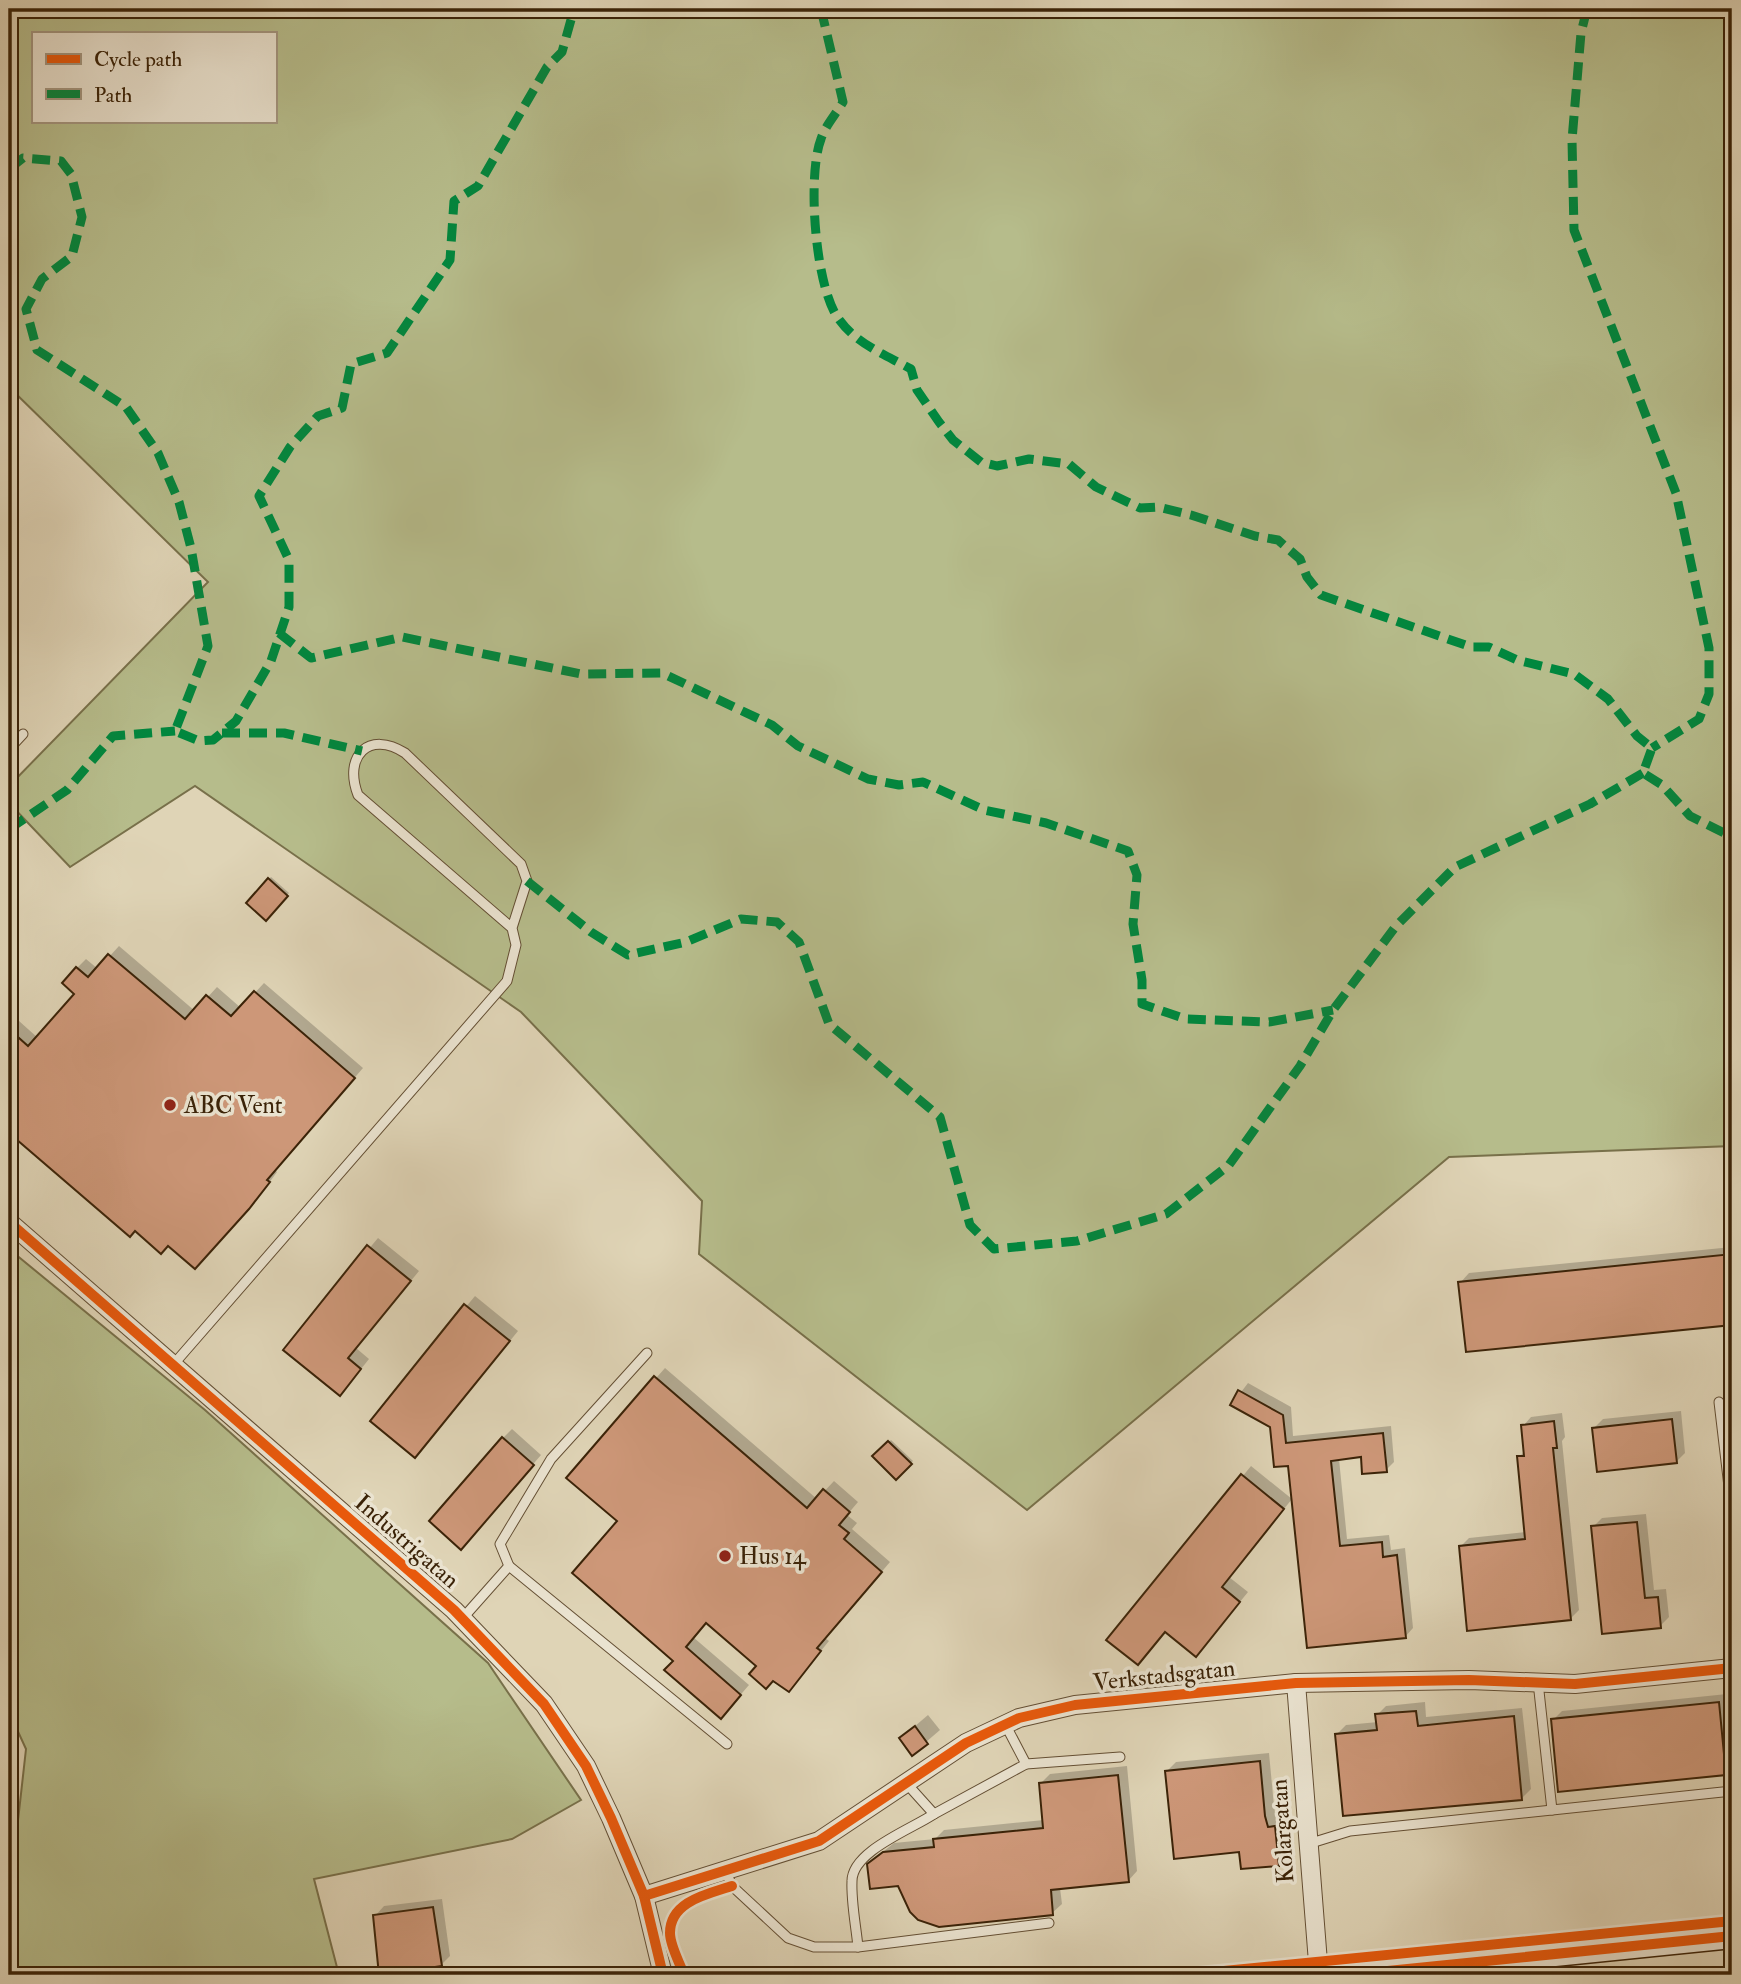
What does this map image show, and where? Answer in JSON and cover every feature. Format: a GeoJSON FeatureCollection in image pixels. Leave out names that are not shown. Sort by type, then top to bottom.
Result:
{"type":"FeatureCollection","features":[{"type":"Feature","properties":{"kind":"street","name":"Industrigatan"},"geometry":{"type":"LineString","coordinates":[[9,1222],[462,1619],[544,1704],[586,1766],[644,1896],[663,1975]]}},
{"type":"Feature","properties":{"kind":"street","name":"Verkstadsgatan"},"geometry":{"type":"LineString","coordinates":[[644,1896],[819,1841],[966,1743],[1019,1718],[1076,1705],[1296,1683],[1469,1680],[1576,1684],[1731,1664]]}},
{"type":"Feature","properties":{"kind":"street","name":"Kolargatan"},"geometry":{"type":"LineString","coordinates":[[1296,1683],[1319,1975]]}},
{"type":"Feature","properties":{"kind":"street"},"geometry":{"type":"LineString","coordinates":[[1348,1975],[1732,1936]]}},
{"type":"Feature","properties":{"kind":"lane"},"geometry":{"type":"LineString","coordinates":[[9,749],[23,734]]}},
{"type":"Feature","properties":{"kind":"lane"},"geometry":{"type":"LineString","coordinates":[[173,1365],[506,981],[516,945],[512,928],[527,881],[521,864],[405,753],[389,743],[377,743],[362,751],[353,764],[353,781],[358,795],[512,928]]}},
{"type":"Feature","properties":{"kind":"lane"},"geometry":{"type":"LineString","coordinates":[[647,1353],[551,1459],[500,1544],[509,1566],[727,1744]]}},
{"type":"Feature","properties":{"kind":"lane"},"geometry":{"type":"LineString","coordinates":[[1718,1402],[1732,1511]]}},
{"type":"Feature","properties":{"kind":"lane"},"geometry":{"type":"LineString","coordinates":[[462,1619],[509,1566]]}},
{"type":"Feature","properties":{"kind":"lane"},"geometry":{"type":"LineString","coordinates":[[1538,1682],[1552,1810]]}},
{"type":"Feature","properties":{"kind":"lane"},"geometry":{"type":"LineString","coordinates":[[1005,1724],[1026,1763]]}},
{"type":"Feature","properties":{"kind":"lane"},"geometry":{"type":"LineString","coordinates":[[858,1947],[851,1878],[858,1863],[870,1851],[1026,1763],[1120,1757]]}},
{"type":"Feature","properties":{"kind":"lane"},"geometry":{"type":"LineString","coordinates":[[907,1784],[934,1814]]}},
{"type":"Feature","properties":{"kind":"lane"},"geometry":{"type":"LineString","coordinates":[[1307,1845],[1350,1831],[1732,1791]]}},
{"type":"Feature","properties":{"kind":"lane"},"geometry":{"type":"LineString","coordinates":[[726,1872],[732,1886],[788,1938],[814,1947],[858,1947],[1049,1923]]}},
{"type":"Feature","properties":{"kind":"green space"},"geometry":{"type":"Polygon","coordinates":[[[9,9],[1732,9],[1732,1146],[1449,1157],[1027,1510],[699,1254],[702,1201],[521,1012],[195,786],[70,867],[9,803],[9,786],[208,582],[9,387],[9,9]]]}},
{"type":"Feature","properties":{"kind":"green space"},"geometry":{"type":"Polygon","coordinates":[[[9,1249],[205,1410],[488,1663],[581,1800],[512,1839],[314,1879],[339,1975],[9,1975],[9,1901],[26,1749],[9,1712],[9,1249]]]}},
{"type":"Feature","properties":{"kind":"building"},"geometry":{"type":"Polygon","coordinates":[[[268,878],[288,896],[266,921],[246,903],[268,878]]]}},
{"type":"Feature","properties":{"kind":"building","name":"ABC Vent"},"geometry":{"type":"Polygon","coordinates":[[[108,954],[185,1019],[206,995],[231,1016],[254,991],[355,1078],[267,1180],[270,1182],[249,1209],[195,1269],[168,1246],[161,1254],[135,1231],[130,1237],[9,1133],[9,1029],[28,1046],[74,994],[62,983],[76,967],[88,977],[108,954]]]}},
{"type":"Feature","properties":{"kind":"building"},"geometry":{"type":"Polygon","coordinates":[[[367,1245],[411,1281],[348,1358],[361,1369],[340,1396],[283,1350],[367,1245]]]}},
{"type":"Feature","properties":{"kind":"building"},"geometry":{"type":"Polygon","coordinates":[[[1732,1254],[1732,1325],[1466,1352],[1458,1282],[1732,1254]]]}},
{"type":"Feature","properties":{"kind":"building"},"geometry":{"type":"Polygon","coordinates":[[[464,1304],[510,1341],[415,1458],[370,1421],[464,1304]]]}},
{"type":"Feature","properties":{"kind":"building","name":"Hus 14"},"geometry":{"type":"Polygon","coordinates":[[[654,1376],[807,1508],[823,1489],[850,1512],[839,1525],[849,1533],[844,1539],[882,1572],[817,1648],[821,1651],[789,1692],[773,1681],[766,1689],[749,1674],[756,1666],[706,1623],[686,1647],[741,1695],[721,1719],[664,1670],[673,1661],[572,1573],[617,1521],[566,1478],[654,1376]]]}},
{"type":"Feature","properties":{"kind":"building"},"geometry":{"type":"Polygon","coordinates":[[[1238,1390],[1283,1415],[1286,1443],[1383,1433],[1387,1472],[1362,1474],[1361,1457],[1331,1461],[1340,1546],[1382,1542],[1383,1557],[1397,1555],[1406,1638],[1307,1648],[1288,1466],[1274,1467],[1270,1427],[1230,1405],[1238,1390]]]}},
{"type":"Feature","properties":{"kind":"building"},"geometry":{"type":"Polygon","coordinates":[[[1672,1419],[1677,1463],[1597,1472],[1592,1428],[1672,1419]]]}},
{"type":"Feature","properties":{"kind":"building"},"geometry":{"type":"Polygon","coordinates":[[[1554,1421],[1557,1448],[1553,1448],[1571,1620],[1467,1631],[1459,1546],[1525,1539],[1517,1456],[1524,1456],[1521,1425],[1554,1421]]]}},
{"type":"Feature","properties":{"kind":"building"},"geometry":{"type":"Polygon","coordinates":[[[502,1437],[534,1465],[461,1550],[429,1521],[502,1437]]]}},
{"type":"Feature","properties":{"kind":"building"},"geometry":{"type":"Polygon","coordinates":[[[888,1441],[912,1464],[896,1480],[872,1456],[888,1441]]]}},
{"type":"Feature","properties":{"kind":"building"},"geometry":{"type":"Polygon","coordinates":[[[1241,1474],[1284,1509],[1222,1587],[1240,1602],[1196,1657],[1165,1632],[1138,1665],[1106,1640],[1241,1474]]]}},
{"type":"Feature","properties":{"kind":"building"},"geometry":{"type":"Polygon","coordinates":[[[1637,1522],[1645,1598],[1658,1597],[1661,1628],[1602,1634],[1591,1526],[1637,1522]]]}},
{"type":"Feature","properties":{"kind":"building"},"geometry":{"type":"Polygon","coordinates":[[[1719,1702],[1726,1775],[1558,1792],[1551,1719],[1719,1702]]]}},
{"type":"Feature","properties":{"kind":"building"},"geometry":{"type":"Polygon","coordinates":[[[1416,1711],[1418,1726],[1514,1716],[1522,1800],[1343,1816],[1335,1734],[1377,1730],[1375,1714],[1416,1711]]]}},
{"type":"Feature","properties":{"kind":"building"},"geometry":{"type":"Polygon","coordinates":[[[915,1726],[928,1744],[912,1756],[899,1738],[915,1726]]]}},
{"type":"Feature","properties":{"kind":"building"},"geometry":{"type":"Polygon","coordinates":[[[1260,1761],[1265,1816],[1268,1827],[1275,1826],[1279,1866],[1241,1869],[1239,1852],[1174,1859],[1165,1771],[1260,1761]]]}},
{"type":"Feature","properties":{"kind":"building"},"geometry":{"type":"Polygon","coordinates":[[[1118,1775],[1129,1882],[1051,1890],[1053,1915],[939,1927],[918,1920],[910,1912],[898,1886],[870,1889],[867,1864],[883,1852],[934,1847],[933,1839],[1043,1828],[1039,1783],[1118,1775]]]}},
{"type":"Feature","properties":{"kind":"building"},"geometry":{"type":"Polygon","coordinates":[[[433,1907],[442,1966],[379,1975],[373,1915],[433,1907]]]}},
{"type":"Feature","properties":{"kind":"marked path"},"geometry":{"type":"LineString","coordinates":[[9,169],[23,158],[61,161],[71,174],[82,217],[72,256],[42,279],[26,309],[37,350],[126,407],[158,453],[179,502],[191,548],[208,646],[175,731],[199,741],[213,740],[236,721],[271,661],[289,607],[289,560],[259,496],[290,447],[318,416],[342,408],[351,364],[387,353],[450,260],[454,201],[478,186],[547,67],[562,52],[574,9]]}},
{"type":"Feature","properties":{"kind":"marked path"},"geometry":{"type":"LineString","coordinates":[[821,9],[843,102],[823,134],[815,178],[814,203],[819,257],[830,303],[838,318],[853,335],[871,348],[911,369],[917,390],[953,440],[981,462],[997,466],[1029,459],[1069,464],[1096,487],[1140,508],[1158,507],[1255,536],[1278,540],[1300,559],[1307,577],[1321,595],[1471,647],[1489,647],[1517,660],[1574,674],[1608,699],[1637,736],[1652,748],[1643,773],[1662,785],[1690,816],[1732,837]]}},
{"type":"Feature","properties":{"kind":"marked path"},"geometry":{"type":"LineString","coordinates":[[1587,9],[1581,33],[1572,140],[1574,230],[1676,493],[1709,648],[1709,694],[1699,719],[1652,748]]}},
{"type":"Feature","properties":{"kind":"marked path"},"geometry":{"type":"LineString","coordinates":[[279,633],[311,658],[402,637],[581,674],[662,673],[772,725],[798,746],[868,779],[899,785],[923,782],[984,810],[1046,823],[1128,851],[1137,875],[1133,924],[1142,980],[1142,1004],[1186,1019],[1269,1022],[1333,1010]]}},
{"type":"Feature","properties":{"kind":"marked path"},"geometry":{"type":"LineString","coordinates":[[9,829],[67,790],[113,736],[175,731]]}},
{"type":"Feature","properties":{"kind":"marked path"},"geometry":{"type":"LineString","coordinates":[[222,733],[284,733],[362,751]]}},
{"type":"Feature","properties":{"kind":"marked path"},"geometry":{"type":"LineString","coordinates":[[527,881],[591,932],[628,955],[686,942],[741,919],[777,922],[799,942],[829,1024],[940,1117],[970,1225],[994,1249],[1077,1241],[1166,1214],[1229,1165],[1300,1066],[1333,1010],[1396,926],[1455,867],[1590,804],[1643,773]]}},
{"type":"Feature","properties":{"kind":"cycle path"},"geometry":{"type":"LineString","coordinates":[[9,1222],[454,1610],[544,1704],[586,1766],[611,1818],[644,1896],[663,1975]]}},
{"type":"Feature","properties":{"kind":"cycle path"},"geometry":{"type":"LineString","coordinates":[[644,1896],[819,1841],[966,1743],[1019,1718],[1075,1705],[1296,1683],[1469,1680],[1575,1684],[1732,1668]]}},
{"type":"Feature","properties":{"kind":"cycle path"},"geometry":{"type":"LineString","coordinates":[[684,1975],[670,1938],[676,1913],[692,1900],[732,1886]]}},
{"type":"Feature","properties":{"kind":"cycle path"},"geometry":{"type":"LineString","coordinates":[[1183,1975],[1732,1921]]}},
{"type":"Feature","properties":{"kind":"cycle path"},"geometry":{"type":"LineString","coordinates":[[1348,1975],[1732,1936]]}},
{"type":"Feature","properties":{"kind":"place","name":"ABC Vent"},"geometry":{"type":"Point","coordinates":[170,1105]}},
{"type":"Feature","properties":{"kind":"place","name":"Hus 14"},"geometry":{"type":"Point","coordinates":[725,1556]}}]}
